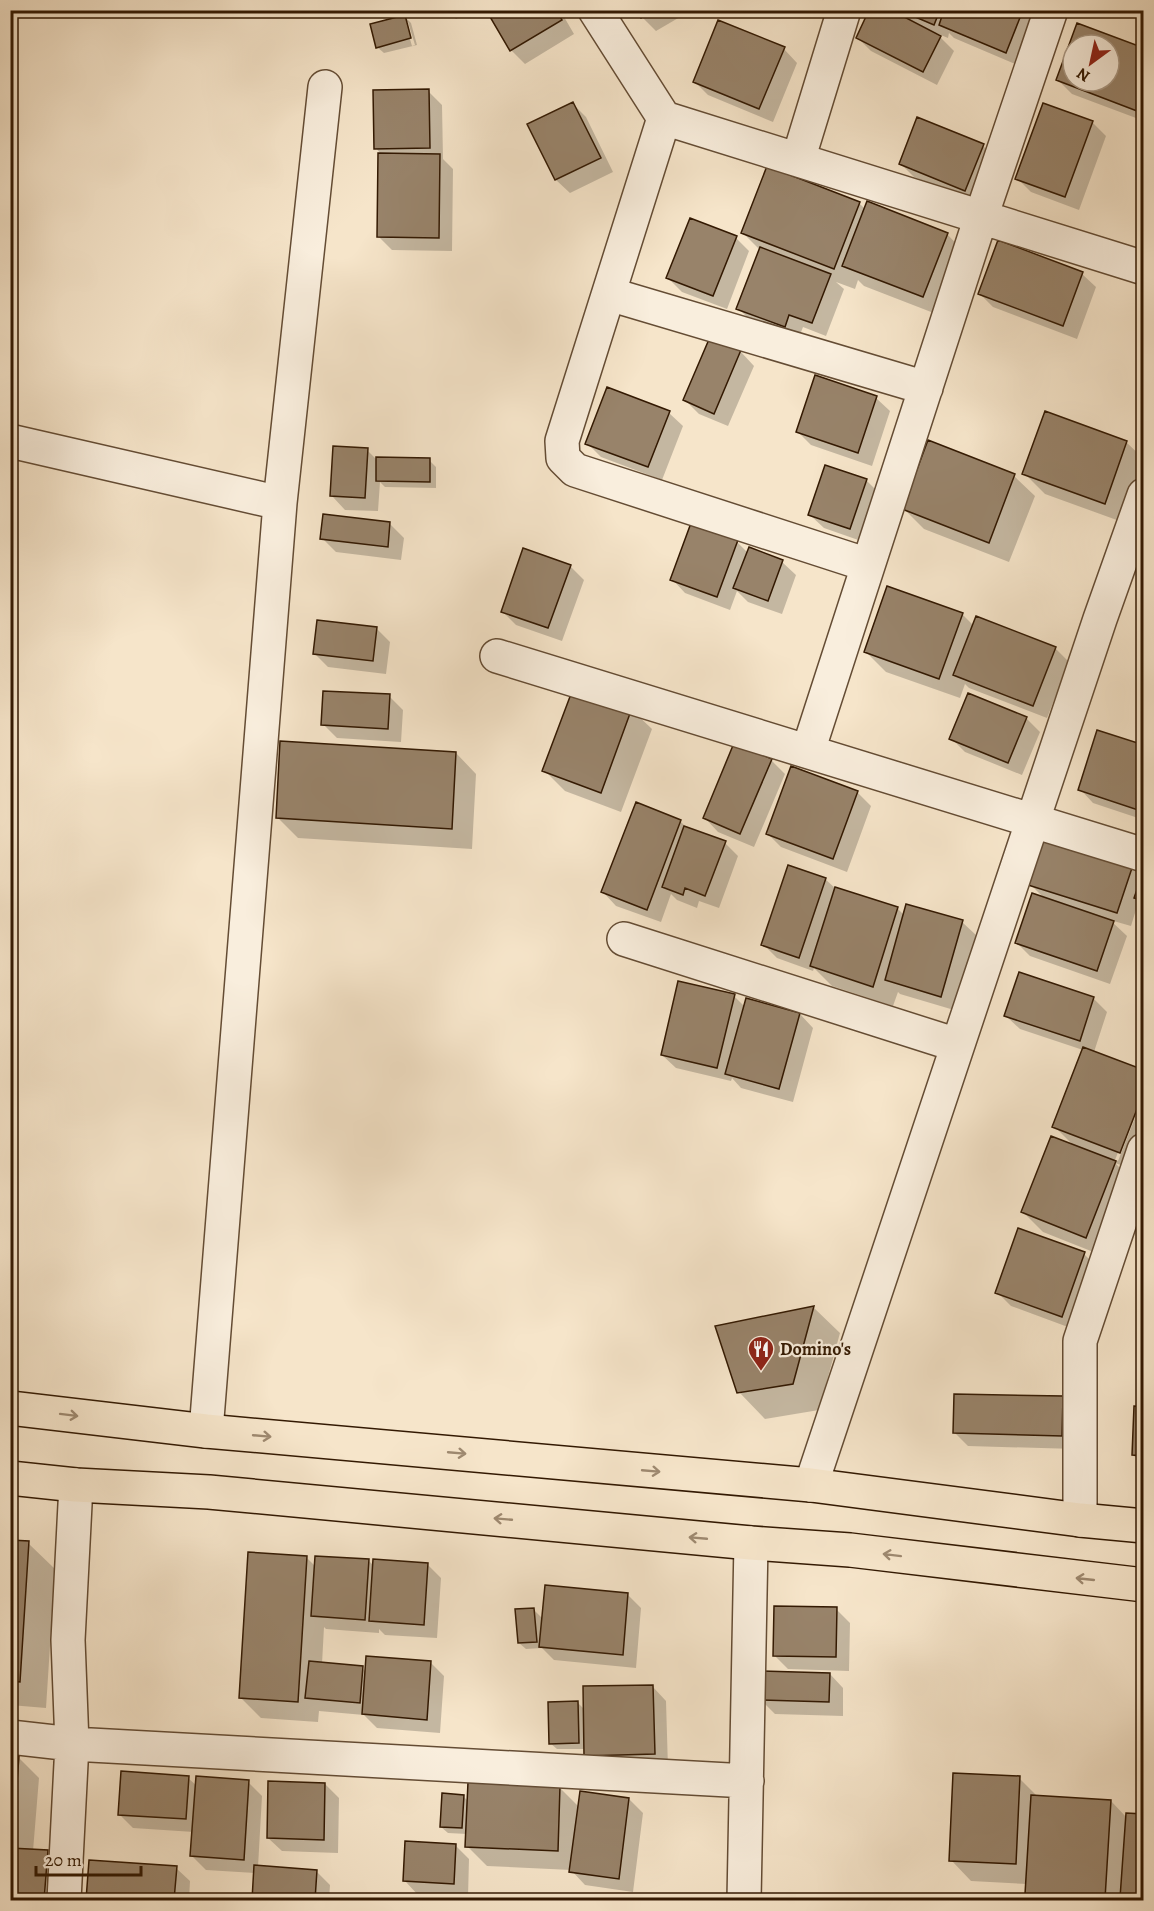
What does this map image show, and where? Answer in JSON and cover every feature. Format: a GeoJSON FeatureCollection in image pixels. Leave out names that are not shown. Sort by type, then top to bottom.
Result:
{"type":"FeatureCollection","features":[{"type":"Feature","properties":{"kind":"main road"},"geometry":{"type":"LineString","coordinates":[[10,1408],[206,1431],[810,1485],[1143,1526]]}},
{"type":"Feature","properties":{"kind":"main road"},"geometry":{"type":"LineString","coordinates":[[10,1478],[76,1485],[209,1492],[751,1543],[850,1550],[1143,1585]]}},
{"type":"Feature","properties":{"kind":"street"},"geometry":{"type":"LineString","coordinates":[[595,10],[664,118],[1143,268]]}},
{"type":"Feature","properties":{"kind":"street"},"geometry":{"type":"LineString","coordinates":[[798,160],[844,10]]}},
{"type":"Feature","properties":{"kind":"street"},"geometry":{"type":"LineString","coordinates":[[808,751],[981,217],[1051,10]]}},
{"type":"Feature","properties":{"kind":"street"},"geometry":{"type":"LineString","coordinates":[[206,1431],[280,503],[325,87]]}},
{"type":"Feature","properties":{"kind":"street"},"geometry":{"type":"LineString","coordinates":[[664,118],[562,441],[563,458],[575,470],[868,565]]}},
{"type":"Feature","properties":{"kind":"street"},"geometry":{"type":"LineString","coordinates":[[609,294],[926,387]]}},
{"type":"Feature","properties":{"kind":"street"},"geometry":{"type":"LineString","coordinates":[[10,441],[280,503]]}},
{"type":"Feature","properties":{"kind":"street"},"geometry":{"type":"LineString","coordinates":[[810,1485],[1143,495]]}},
{"type":"Feature","properties":{"kind":"street"},"geometry":{"type":"LineString","coordinates":[[497,656],[1143,855]]}},
{"type":"Feature","properties":{"kind":"street"},"geometry":{"type":"LineString","coordinates":[[624,939],[957,1045]]}},
{"type":"Feature","properties":{"kind":"street"},"geometry":{"type":"LineString","coordinates":[[1080,1520],[1080,1341],[1143,1150]]}},
{"type":"Feature","properties":{"kind":"street"},"geometry":{"type":"LineString","coordinates":[[64,1900],[72,1744],[68,1640],[76,1485]]}},
{"type":"Feature","properties":{"kind":"street"},"geometry":{"type":"LineString","coordinates":[[744,1900],[751,1543]]}},
{"type":"Feature","properties":{"kind":"street"},"geometry":{"type":"LineString","coordinates":[[10,1737],[72,1744],[747,1780]]}},
{"type":"Feature","properties":{"kind":"building"},"geometry":{"type":"Polygon","coordinates":[[[486,10],[556,10],[562,20],[510,51],[486,10]]]}},
{"type":"Feature","properties":{"kind":"building"},"geometry":{"type":"Polygon","coordinates":[[[636,10],[654,10],[641,18],[636,10]]]}},
{"type":"Feature","properties":{"kind":"building"},"geometry":{"type":"Polygon","coordinates":[[[869,10],[891,10],[941,36],[923,72],[856,38],[869,10]]]}},
{"type":"Feature","properties":{"kind":"building"},"geometry":{"type":"Polygon","coordinates":[[[899,10],[940,10],[934,25],[899,10]]]}},
{"type":"Feature","properties":{"kind":"building"},"geometry":{"type":"Polygon","coordinates":[[[944,10],[1023,10],[1006,53],[939,25],[944,10]]]}},
{"type":"Feature","properties":{"kind":"building"},"geometry":{"type":"Polygon","coordinates":[[[405,15],[411,38],[376,48],[370,24],[405,15]]]}},
{"type":"Feature","properties":{"kind":"building"},"geometry":{"type":"Polygon","coordinates":[[[718,20],[785,47],[759,109],[693,82],[718,20]]]}},
{"type":"Feature","properties":{"kind":"building"},"geometry":{"type":"Polygon","coordinates":[[[1077,23],[1104,33],[1073,33],[1077,23]]]}},
{"type":"Feature","properties":{"kind":"building"},"geometry":{"type":"Polygon","coordinates":[[[1121,39],[1144,48],[1144,94],[1137,111],[1090,93],[1121,93],[1121,39]]]}},
{"type":"Feature","properties":{"kind":"building"},"geometry":{"type":"Polygon","coordinates":[[[1061,66],[1061,82],[1056,80],[1061,66]]]}},
{"type":"Feature","properties":{"kind":"building"},"geometry":{"type":"Polygon","coordinates":[[[429,89],[430,148],[374,149],[373,90],[429,89]]]}},
{"type":"Feature","properties":{"kind":"building"},"geometry":{"type":"Polygon","coordinates":[[[573,102],[601,158],[555,180],[527,124],[573,102]]]}},
{"type":"Feature","properties":{"kind":"building"},"geometry":{"type":"Polygon","coordinates":[[[1043,103],[1093,121],[1065,197],[1015,179],[1043,103]]]}},
{"type":"Feature","properties":{"kind":"building"},"geometry":{"type":"Polygon","coordinates":[[[917,117],[984,144],[965,191],[899,164],[917,117]]]}},
{"type":"Feature","properties":{"kind":"building"},"geometry":{"type":"Polygon","coordinates":[[[378,153],[440,154],[439,238],[377,237],[378,153]]]}},
{"type":"Feature","properties":{"kind":"building"},"geometry":{"type":"Polygon","coordinates":[[[767,166],[860,202],[834,269],[741,233],[767,166]]]}},
{"type":"Feature","properties":{"kind":"building"},"geometry":{"type":"Polygon","coordinates":[[[867,201],[948,233],[923,297],[842,266],[867,201]]]}},
{"type":"Feature","properties":{"kind":"building"},"geometry":{"type":"Polygon","coordinates":[[[690,218],[737,236],[713,296],[666,278],[690,218]]]}},
{"type":"Feature","properties":{"kind":"building"},"geometry":{"type":"Polygon","coordinates":[[[998,240],[1083,272],[1063,326],[978,294],[998,240]]]}},
{"type":"Feature","properties":{"kind":"building"},"geometry":{"type":"Polygon","coordinates":[[[760,247],[831,274],[812,323],[789,315],[785,327],[736,309],[760,247]]]}},
{"type":"Feature","properties":{"kind":"building"},"geometry":{"type":"Polygon","coordinates":[[[710,337],[741,350],[714,414],[683,400],[710,337]]]}},
{"type":"Feature","properties":{"kind":"building"},"geometry":{"type":"Polygon","coordinates":[[[815,375],[877,396],[858,453],[796,432],[815,375]]]}},
{"type":"Feature","properties":{"kind":"building"},"geometry":{"type":"Polygon","coordinates":[[[607,387],[670,411],[648,467],[585,444],[607,387]]]}},
{"type":"Feature","properties":{"kind":"building"},"geometry":{"type":"Polygon","coordinates":[[[1045,411],[1127,441],[1105,504],[1022,474],[1045,411]]]}},
{"type":"Feature","properties":{"kind":"building"},"geometry":{"type":"Polygon","coordinates":[[[928,440],[1015,474],[989,543],[902,509],[928,440]]]}},
{"type":"Feature","properties":{"kind":"building"},"geometry":{"type":"Polygon","coordinates":[[[333,446],[368,448],[365,498],[330,496],[333,446]]]}},
{"type":"Feature","properties":{"kind":"building"},"geometry":{"type":"Polygon","coordinates":[[[376,457],[430,458],[430,482],[376,481],[376,457]]]}},
{"type":"Feature","properties":{"kind":"building"},"geometry":{"type":"Polygon","coordinates":[[[825,465],[867,479],[850,529],[808,515],[825,465]]]}},
{"type":"Feature","properties":{"kind":"building"},"geometry":{"type":"Polygon","coordinates":[[[323,514],[390,522],[388,547],[320,539],[323,514]]]}},
{"type":"Feature","properties":{"kind":"building"},"geometry":{"type":"Polygon","coordinates":[[[691,523],[738,540],[717,597],[670,580],[691,523]]]}},
{"type":"Feature","properties":{"kind":"building"},"geometry":{"type":"Polygon","coordinates":[[[749,547],[783,560],[768,601],[733,588],[749,547]]]}},
{"type":"Feature","properties":{"kind":"building"},"geometry":{"type":"Polygon","coordinates":[[[523,548],[571,565],[548,628],[501,612],[523,548]]]}},
{"type":"Feature","properties":{"kind":"building"},"geometry":{"type":"Polygon","coordinates":[[[887,586],[963,613],[939,679],[864,652],[887,586]]]}},
{"type":"Feature","properties":{"kind":"building"},"geometry":{"type":"Polygon","coordinates":[[[976,616],[1056,647],[1033,706],[953,675],[976,616]]]}},
{"type":"Feature","properties":{"kind":"building"},"geometry":{"type":"Polygon","coordinates":[[[317,620],[377,627],[373,661],[313,654],[317,620]]]}},
{"type":"Feature","properties":{"kind":"building"},"geometry":{"type":"Polygon","coordinates":[[[574,686],[632,708],[601,793],[542,771],[574,686]]]}},
{"type":"Feature","properties":{"kind":"building"},"geometry":{"type":"Polygon","coordinates":[[[323,691],[390,694],[388,729],[321,725],[323,691]]]}},
{"type":"Feature","properties":{"kind":"building"},"geometry":{"type":"Polygon","coordinates":[[[968,693],[1027,717],[1008,763],[949,739],[968,693]]]}},
{"type":"Feature","properties":{"kind":"building"},"geometry":{"type":"Polygon","coordinates":[[[1097,730],[1144,745],[1144,812],[1078,790],[1097,730]]]}},
{"type":"Feature","properties":{"kind":"building"},"geometry":{"type":"Polygon","coordinates":[[[280,741],[456,752],[452,829],[276,818],[280,741]]]}},
{"type":"Feature","properties":{"kind":"building"},"geometry":{"type":"Polygon","coordinates":[[[734,743],[772,759],[740,834],[703,818],[734,743]]]}},
{"type":"Feature","properties":{"kind":"building"},"geometry":{"type":"Polygon","coordinates":[[[791,766],[858,791],[833,859],[766,834],[791,766]]]}},
{"type":"Feature","properties":{"kind":"building"},"geometry":{"type":"Polygon","coordinates":[[[636,802],[681,820],[647,910],[601,892],[636,802]]]}},
{"type":"Feature","properties":{"kind":"building"},"geometry":{"type":"Polygon","coordinates":[[[684,826],[726,841],[705,896],[685,888],[683,895],[662,887],[684,826]]]}},
{"type":"Feature","properties":{"kind":"building"},"geometry":{"type":"Polygon","coordinates":[[[1045,833],[1134,862],[1117,913],[1028,885],[1045,833]]]}},
{"type":"Feature","properties":{"kind":"building"},"geometry":{"type":"Polygon","coordinates":[[[788,865],[826,878],[799,958],[761,945],[788,865]]]}},
{"type":"Feature","properties":{"kind":"building"},"geometry":{"type":"Polygon","coordinates":[[[1144,870],[1144,901],[1134,898],[1144,870]]]}},
{"type":"Feature","properties":{"kind":"building"},"geometry":{"type":"Polygon","coordinates":[[[835,887],[898,907],[873,987],[810,966],[835,887]]]}},
{"type":"Feature","properties":{"kind":"building"},"geometry":{"type":"Polygon","coordinates":[[[1032,893],[1114,921],[1097,971],[1015,943],[1032,893]]]}},
{"type":"Feature","properties":{"kind":"building"},"geometry":{"type":"Polygon","coordinates":[[[906,904],[963,920],[941,997],[885,980],[906,904]]]}},
{"type":"Feature","properties":{"kind":"building"},"geometry":{"type":"Polygon","coordinates":[[[1019,972],[1094,997],[1080,1041],[1004,1016],[1019,972]]]}},
{"type":"Feature","properties":{"kind":"building"},"geometry":{"type":"Polygon","coordinates":[[[678,981],[735,994],[717,1068],[661,1055],[678,981]]]}},
{"type":"Feature","properties":{"kind":"building"},"geometry":{"type":"Polygon","coordinates":[[[746,998],[800,1013],[779,1089],[725,1074],[746,998]]]}},
{"type":"Feature","properties":{"kind":"building"},"geometry":{"type":"Polygon","coordinates":[[[1083,1047],[1144,1070],[1144,1091],[1120,1153],[1052,1127],[1083,1047]]]}},
{"type":"Feature","properties":{"kind":"building"},"geometry":{"type":"Polygon","coordinates":[[[1051,1136],[1116,1161],[1086,1238],[1021,1212],[1051,1136]]]}},
{"type":"Feature","properties":{"kind":"building"},"geometry":{"type":"Polygon","coordinates":[[[1018,1228],[1085,1252],[1062,1317],[995,1293],[1018,1228]]]}},
{"type":"Feature","properties":{"kind":"building"},"geometry":{"type":"Polygon","coordinates":[[[814,1306],[793,1384],[737,1393],[715,1326],[814,1306]]]}},
{"type":"Feature","properties":{"kind":"building"},"geometry":{"type":"Polygon","coordinates":[[[954,1394],[1063,1396],[1062,1436],[953,1433],[954,1394]]]}},
{"type":"Feature","properties":{"kind":"building"},"geometry":{"type":"Polygon","coordinates":[[[1134,1406],[1144,1407],[1144,1456],[1132,1455],[1134,1406]]]}},
{"type":"Feature","properties":{"kind":"building"},"geometry":{"type":"Polygon","coordinates":[[[10,1540],[29,1541],[20,1682],[10,1681],[10,1540]]]}},
{"type":"Feature","properties":{"kind":"building"},"geometry":{"type":"Polygon","coordinates":[[[248,1552],[307,1556],[298,1702],[239,1698],[248,1552]]]}},
{"type":"Feature","properties":{"kind":"building"},"geometry":{"type":"Polygon","coordinates":[[[315,1556],[369,1559],[365,1620],[311,1616],[315,1556]]]}},
{"type":"Feature","properties":{"kind":"building"},"geometry":{"type":"Polygon","coordinates":[[[373,1559],[428,1563],[424,1625],[369,1621],[373,1559]]]}},
{"type":"Feature","properties":{"kind":"building"},"geometry":{"type":"Polygon","coordinates":[[[545,1585],[628,1593],[623,1655],[539,1647],[545,1585]]]}},
{"type":"Feature","properties":{"kind":"building"},"geometry":{"type":"Polygon","coordinates":[[[774,1606],[837,1607],[836,1657],[773,1656],[774,1606]]]}},
{"type":"Feature","properties":{"kind":"building"},"geometry":{"type":"Polygon","coordinates":[[[534,1608],[537,1642],[518,1643],[515,1609],[534,1608]]]}},
{"type":"Feature","properties":{"kind":"building"},"geometry":{"type":"Polygon","coordinates":[[[366,1656],[431,1661],[427,1720],[362,1714],[366,1656]]]}},
{"type":"Feature","properties":{"kind":"building"},"geometry":{"type":"Polygon","coordinates":[[[309,1661],[363,1666],[360,1703],[305,1698],[309,1661]]]}},
{"type":"Feature","properties":{"kind":"building"},"geometry":{"type":"Polygon","coordinates":[[[760,1671],[830,1673],[829,1702],[759,1700],[760,1671]]]}},
{"type":"Feature","properties":{"kind":"building"},"geometry":{"type":"Polygon","coordinates":[[[653,1685],[655,1754],[584,1756],[583,1686],[653,1685]]]}},
{"type":"Feature","properties":{"kind":"building"},"geometry":{"type":"Polygon","coordinates":[[[578,1701],[579,1743],[549,1744],[548,1702],[578,1701]]]}},
{"type":"Feature","properties":{"kind":"building"},"geometry":{"type":"Polygon","coordinates":[[[10,1755],[19,1756],[13,1832],[10,1832],[10,1755]]]}},
{"type":"Feature","properties":{"kind":"building"},"geometry":{"type":"Polygon","coordinates":[[[121,1771],[189,1776],[186,1819],[118,1815],[121,1771]]]}},
{"type":"Feature","properties":{"kind":"building"},"geometry":{"type":"Polygon","coordinates":[[[953,1773],[1020,1776],[1016,1864],[949,1861],[953,1773]]]}},
{"type":"Feature","properties":{"kind":"building"},"geometry":{"type":"Polygon","coordinates":[[[196,1776],[249,1780],[244,1860],[190,1856],[196,1776]]]}},
{"type":"Feature","properties":{"kind":"building"},"geometry":{"type":"Polygon","coordinates":[[[268,1781],[325,1783],[324,1840],[267,1838],[268,1781]]]}},
{"type":"Feature","properties":{"kind":"building"},"geometry":{"type":"Polygon","coordinates":[[[468,1782],[560,1786],[558,1851],[465,1847],[468,1782]]]}},
{"type":"Feature","properties":{"kind":"building"},"geometry":{"type":"Polygon","coordinates":[[[580,1791],[629,1798],[619,1879],[569,1872],[580,1791]]]}},
{"type":"Feature","properties":{"kind":"building"},"geometry":{"type":"Polygon","coordinates":[[[442,1793],[464,1795],[462,1828],[440,1827],[442,1793]]]}},
{"type":"Feature","properties":{"kind":"building"},"geometry":{"type":"Polygon","coordinates":[[[1031,1795],[1111,1800],[1105,1899],[1025,1894],[1031,1795]]]}},
{"type":"Feature","properties":{"kind":"building"},"geometry":{"type":"Polygon","coordinates":[[[1126,1813],[1144,1814],[1144,1900],[1120,1898],[1126,1813]]]}},
{"type":"Feature","properties":{"kind":"building"},"geometry":{"type":"Polygon","coordinates":[[[405,1841],[456,1844],[454,1884],[403,1881],[405,1841]]]}},
{"type":"Feature","properties":{"kind":"building"},"geometry":{"type":"Polygon","coordinates":[[[10,1848],[48,1850],[44,1900],[10,1900],[10,1848]]]}},
{"type":"Feature","properties":{"kind":"building"},"geometry":{"type":"Polygon","coordinates":[[[89,1860],[177,1866],[174,1900],[86,1900],[89,1860]]]}},
{"type":"Feature","properties":{"kind":"building"},"geometry":{"type":"Polygon","coordinates":[[[254,1865],[317,1870],[315,1900],[252,1900],[254,1865]]]}},
{"type":"Feature","properties":{"kind":"building"},"geometry":{"type":"Polygon","coordinates":[[[393,1897],[459,1899],[393,1900],[393,1897]]]}},
{"type":"Feature","properties":{"kind":"place","name":"Domino's"},"geometry":{"type":"Point","coordinates":[761,1372]}}]}
